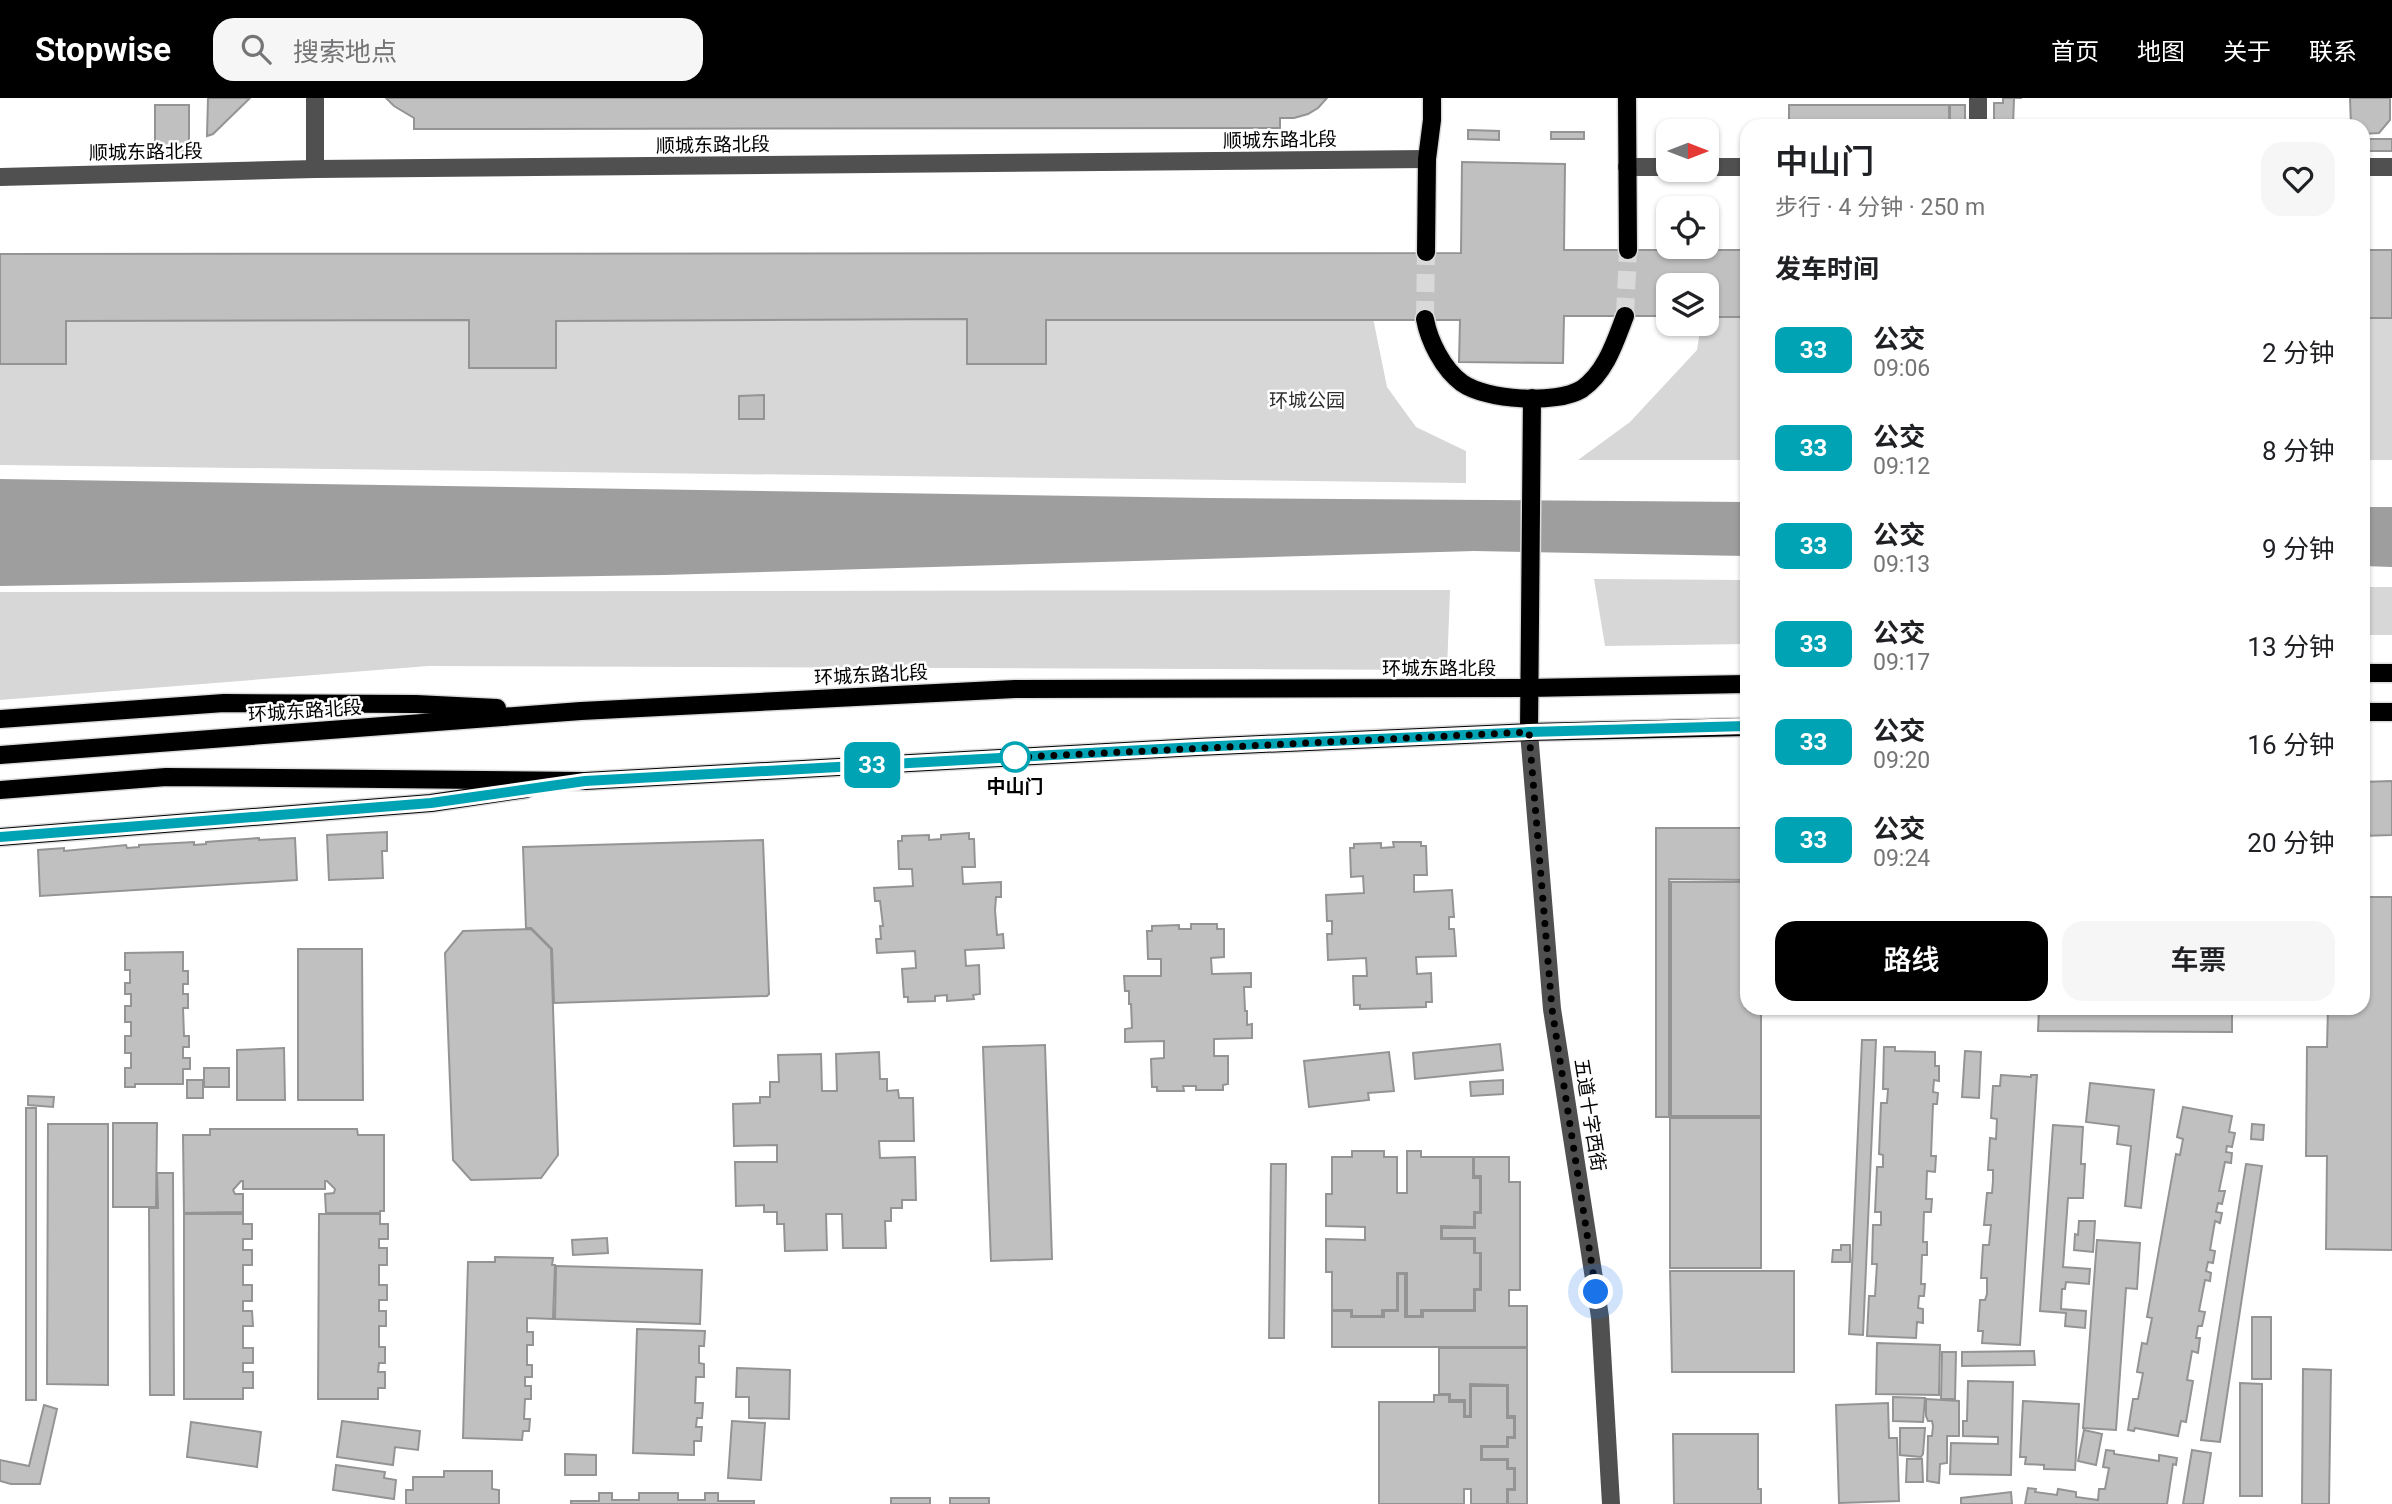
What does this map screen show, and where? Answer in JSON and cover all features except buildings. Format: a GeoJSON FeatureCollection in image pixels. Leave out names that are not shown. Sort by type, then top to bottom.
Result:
{"type":"FeatureCollection","features":[{"type":"Feature","properties":{"kind":"main road"},"geometry":{"type":"LineString","coordinates":[[1426,252],[1427,159],[1432,98]]}},
{"type":"Feature","properties":{"kind":"main road"},"geometry":{"type":"LineString","coordinates":[[1627,98],[1628,250]]}},
{"type":"Feature","properties":{"kind":"main road"},"geometry":{"type":"LineString","coordinates":[[1425,319],[1427,330],[1444,366],[1462,383],[1489,394],[1553,398],[1581,389],[1604,366],[1625,316]]}},
{"type":"Feature","properties":{"kind":"main road"},"geometry":{"type":"LineString","coordinates":[[1529,732],[1532,398]]}},
{"type":"Feature","properties":{"kind":"main road"},"geometry":{"type":"LineString","coordinates":[[2370,673],[2392,673]]}},
{"type":"Feature","properties":{"kind":"main road","name":"环城东路北段"},"geometry":{"type":"LineString","coordinates":[[0,755],[581,711],[1016,689],[1528,688],[1740,684]]}},
{"type":"Feature","properties":{"kind":"main road"},"geometry":{"type":"LineString","coordinates":[[0,719],[224,703],[416,705],[581,711]]}},
{"type":"Feature","properties":{"kind":"main road"},"geometry":{"type":"LineString","coordinates":[[2370,712],[2392,712]]}},
{"type":"Feature","properties":{"kind":"main road"},"geometry":{"type":"LineString","coordinates":[[0,790],[166,777],[585,781],[1183,747],[1529,732],[1740,727]]}},
{"type":"Feature","properties":{"kind":"main road"},"geometry":{"type":"LineString","coordinates":[[0,837],[431,803],[585,781]]}},
{"type":"Feature","properties":{"kind":"street"},"geometry":{"type":"LineString","coordinates":[[315,98],[315,169]]}},
{"type":"Feature","properties":{"kind":"street"},"geometry":{"type":"LineString","coordinates":[[1978,98],[1978,119]]}},
{"type":"Feature","properties":{"kind":"street","name":"顺城东路北段"},"geometry":{"type":"LineString","coordinates":[[0,177],[315,169],[1427,159]]}},
{"type":"Feature","properties":{"kind":"street"},"geometry":{"type":"LineString","coordinates":[[1627,167],[1656,167]]}},
{"type":"Feature","properties":{"kind":"street"},"geometry":{"type":"LineString","coordinates":[[1719,167],[1740,167]]}},
{"type":"Feature","properties":{"kind":"street"},"geometry":{"type":"LineString","coordinates":[[2370,167],[2392,167]]}},
{"type":"Feature","properties":{"kind":"street","name":"五道十字西街"},"geometry":{"type":"LineString","coordinates":[[1529,732],[1552,1009],[1600,1317],[1611,1504]]}},
{"type":"Feature","properties":{"kind":"green space"},"geometry":{"type":"Polygon","coordinates":[[[1719,317],[1740,317],[1740,460],[1578,460],[1630,422],[1697,350],[1699,336],[1719,336],[1719,317]]]}},
{"type":"Feature","properties":{"kind":"green space","name":"环城公园"},"geometry":{"type":"Polygon","coordinates":[[[1373,318],[1387,387],[1416,427],[1466,451],[1466,483],[0,465],[0,364],[66,364],[66,321],[469,320],[470,368],[556,368],[556,321],[967,319],[967,364],[1046,363],[1046,320],[1373,318]]]}},
{"type":"Feature","properties":{"kind":"green space"},"geometry":{"type":"Polygon","coordinates":[[[2370,318],[2392,318],[2392,460],[2370,460],[2370,318]]]}},
{"type":"Feature","properties":{"kind":"green space"},"geometry":{"type":"Polygon","coordinates":[[[1594,579],[1740,580],[1740,644],[1605,646],[1594,579]]]}},
{"type":"Feature","properties":{"kind":"green space"},"geometry":{"type":"Polygon","coordinates":[[[2370,587],[2392,587],[2392,635],[2370,635],[2370,587]]]}},
{"type":"Feature","properties":{"kind":"green space"},"geometry":{"type":"Polygon","coordinates":[[[1450,590],[1447,670],[428,666],[0,700],[0,592],[1450,590]]]}},
{"type":"Feature","properties":{"kind":"shaded area"},"geometry":{"type":"Polygon","coordinates":[[[0,479],[1209,498],[1740,502],[1740,556],[1474,551],[664,575],[0,586],[0,479]]]}},
{"type":"Feature","properties":{"kind":"shaded area"},"geometry":{"type":"Polygon","coordinates":[[[2370,507],[2392,507],[2392,567],[2370,566],[2370,507]]]}},
{"type":"Feature","properties":{"kind":"tunnel"},"geometry":{"type":"LineString","coordinates":[[1625,316],[1628,250]]}},
{"type":"Feature","properties":{"kind":"tunnel"},"geometry":{"type":"LineString","coordinates":[[1425,319],[1426,252]]}},
{"type":"Feature","properties":{"kind":"bus line","name":"33"},"geometry":{"type":"LineString","coordinates":[[0,837],[431,803],[585,781],[1197,747],[1529,732],[1740,726]]}},
{"type":"Feature","properties":{"kind":"place","name":"中山门"},"geometry":{"type":"Point","coordinates":[1015,757]}},
{"type":"Feature","properties":{"kind":"route"},"geometry":{"type":"LineString","coordinates":[[1015,757],[1003,758],[1529,732],[1552,1009],[1596,1292]]}}]}
